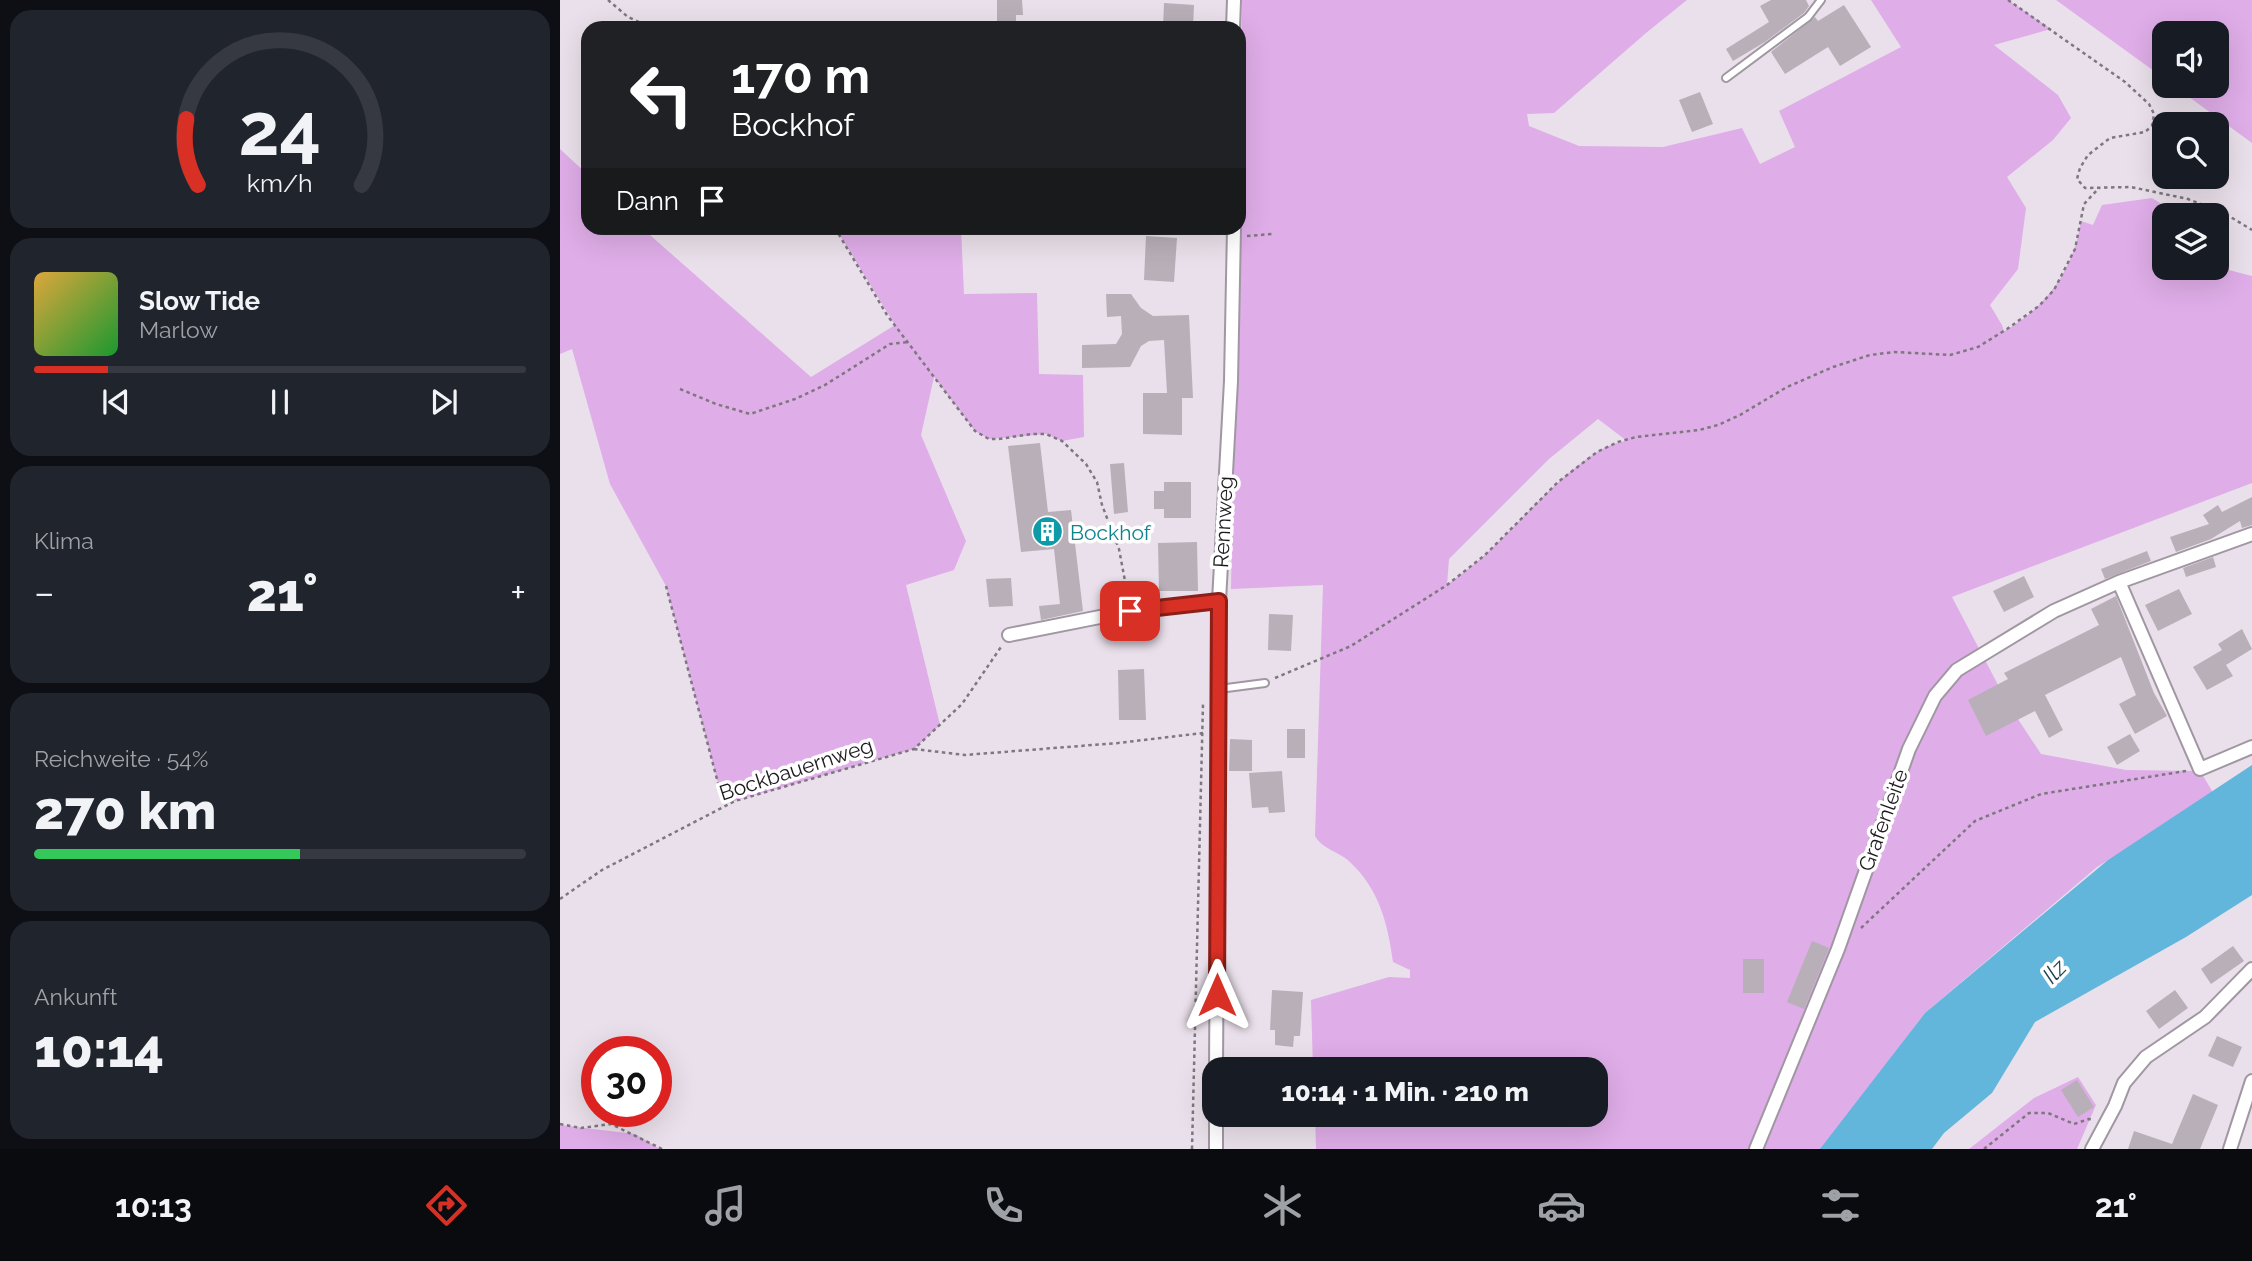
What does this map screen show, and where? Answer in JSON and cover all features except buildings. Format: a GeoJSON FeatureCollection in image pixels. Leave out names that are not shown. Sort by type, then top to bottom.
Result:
{"type":"FeatureCollection","features":[{"type":"Feature","properties":{"kind":"street"},"geometry":{"type":"LineString","coordinates":[[1233,21],[1234,0]]}},
{"type":"Feature","properties":{"kind":"street","name":"Rennweg"},"geometry":{"type":"LineString","coordinates":[[1216,1057],[1219,601],[1231,382],[1234,235]]}},
{"type":"Feature","properties":{"kind":"street","name":"Grafenleite"},"geometry":{"type":"LineString","coordinates":[[1756,1149],[1838,950],[1909,749],[1935,696],[1957,670],[2054,611],[2119,582],[2252,534]]}},
{"type":"Feature","properties":{"kind":"street"},"geometry":{"type":"LineString","coordinates":[[2119,582],[2200,769],[2252,747]]}},
{"type":"Feature","properties":{"kind":"street"},"geometry":{"type":"LineString","coordinates":[[1009,635],[1130,611],[1219,601]]}},
{"type":"Feature","properties":{"kind":"street"},"geometry":{"type":"LineString","coordinates":[[2092,1149],[2115,1107],[2124,1083],[2146,1058],[2205,1017],[2252,969]]}},
{"type":"Feature","properties":{"kind":"street"},"geometry":{"type":"LineString","coordinates":[[2230,1149],[2252,1081]]}},
{"type":"Feature","properties":{"kind":"street"},"geometry":{"type":"LineString","coordinates":[[1216,1127],[1216,1149]]}},
{"type":"Feature","properties":{"kind":"lane"},"geometry":{"type":"LineString","coordinates":[[1726,78],[1808,17],[1821,0]]}},
{"type":"Feature","properties":{"kind":"lane"},"geometry":{"type":"LineString","coordinates":[[1219,689],[1265,683]]}},
{"type":"Feature","properties":{"kind":"path"},"geometry":{"type":"LineString","coordinates":[[608,0],[637,21]]}},
{"type":"Feature","properties":{"kind":"path"},"geometry":{"type":"LineString","coordinates":[[2008,0],[2125,82],[2149,103],[2154,114],[2152,126],[2145,132],[2110,138],[2088,155],[2077,179],[2085,188],[2131,187],[2188,199],[2224,213],[2252,230]]}},
{"type":"Feature","properties":{"kind":"path"},"geometry":{"type":"LineString","coordinates":[[1265,683],[1350,646],[1447,585],[1485,555],[1558,482],[1597,452],[1618,442],[1718,425],[1798,382],[1870,355],[1894,352],[1950,355],[1978,347],[2039,306],[2054,290],[2075,249],[2084,204],[2099,188]]}},
{"type":"Feature","properties":{"kind":"path"},"geometry":{"type":"LineString","coordinates":[[1246,233],[1272,234]]}},
{"type":"Feature","properties":{"kind":"path"},"geometry":{"type":"LineString","coordinates":[[839,235],[887,315],[975,431],[989,439],[1046,434],[1062,441],[1086,464],[1097,482],[1102,505],[1119,549],[1130,611]]}},
{"type":"Feature","properties":{"kind":"path"},"geometry":{"type":"LineString","coordinates":[[680,389],[750,414],[795,399],[824,385],[890,344],[909,342]]}},
{"type":"Feature","properties":{"kind":"path"},"geometry":{"type":"LineString","coordinates":[[666,586],[718,783],[735,801]]}},
{"type":"Feature","properties":{"kind":"path","name":"Bockbauernweg"},"geometry":{"type":"LineString","coordinates":[[560,899],[602,870],[735,801],[914,749],[962,704],[1009,635]]}},
{"type":"Feature","properties":{"kind":"path"},"geometry":{"type":"LineString","coordinates":[[914,749],[965,755],[1118,743],[1202,733],[1192,1149]]}},
{"type":"Feature","properties":{"kind":"path"},"geometry":{"type":"LineString","coordinates":[[1858,931],[1975,821],[2041,794],[2200,769]]}},
{"type":"Feature","properties":{"kind":"path"},"geometry":{"type":"LineString","coordinates":[[1984,1149],[2029,1113],[2048,1113],[2074,1124],[2090,1119],[2105,1123]]}},
{"type":"Feature","properties":{"kind":"path"},"geometry":{"type":"LineString","coordinates":[[560,1125],[581,1128],[611,1124],[662,1149]]}},
{"type":"Feature","properties":{"kind":"shaded area"},"geometry":{"type":"Polygon","coordinates":[[[1242,0],[1687,0],[1554,113],[1527,114],[1529,126],[1579,146],[1663,147],[1742,128],[1760,164],[1795,147],[1779,111],[1901,47],[1871,0],[2008,0],[2051,29],[1994,45],[2058,95],[2071,118],[2053,140],[2007,177],[2026,208],[2018,269],[1990,305],[2004,331],[2033,311],[2056,285],[2072,255],[2081,221],[2093,225],[2102,205],[2152,198],[2160,203],[2152,203],[2152,280],[2229,280],[2229,270],[2252,276],[2252,483],[1952,597],[2008,704],[2041,754],[2126,770],[2200,771],[2214,794],[2097,867],[1925,1013],[1821,1149],[1316,1149],[1315,1127],[1608,1127],[1608,1057],[1313,1057],[1311,1000],[1389,977],[1410,978],[1410,970],[1393,962],[1385,921],[1375,895],[1360,872],[1315,836],[1323,585],[1231,589],[1238,235],[1246,235],[1246,21],[1242,21],[1242,0]],[[1598,419],[1549,459],[1449,559],[1447,585],[1486,554],[1552,488],[1591,456],[1627,441],[1598,419]]]}},
{"type":"Feature","properties":{"kind":"shaded area"},"geometry":{"type":"Polygon","coordinates":[[[2056,0],[2252,0],[2252,143],[2229,126],[2229,112],[2210,112],[2190,98],[2229,98],[2229,21],[2152,21],[2152,70],[2056,0]]]}},
{"type":"Feature","properties":{"kind":"shaded area"},"geometry":{"type":"Polygon","coordinates":[[[560,149],[581,168],[581,235],[650,235],[811,377],[895,325],[840,235],[961,235],[964,294],[1037,293],[1039,374],[1083,375],[1084,437],[1062,441],[1046,434],[989,439],[975,431],[934,377],[921,435],[966,541],[954,570],[906,585],[940,725],[914,749],[735,801],[718,783],[666,586],[610,484],[572,349],[560,354],[560,149]]]}},
{"type":"Feature","properties":{"kind":"shaded area"},"geometry":{"type":"Polygon","coordinates":[[[2078,1077],[2096,1105],[2077,1149],[1969,1149],[2034,1098],[2078,1077]]]}},
{"type":"Feature","properties":{"kind":"shaded area"},"geometry":{"type":"Polygon","coordinates":[[[560,1125],[635,1134],[660,1149],[560,1149],[560,1125]]]}},
{"type":"Feature","properties":{"kind":"water","name":"Ilz"},"geometry":{"type":"Polygon","coordinates":[[[2252,765],[2252,895],[2186,937],[2035,1022],[1992,1093],[1944,1133],[1932,1149],[1820,1149],[1925,1013],[2108,860],[2252,765]]]}},
{"type":"Feature","properties":{"kind":"place","name":"Bockhof"},"geometry":{"type":"Point","coordinates":[1047,532]}},
{"type":"Feature","properties":{"kind":"route"},"geometry":{"type":"LineString","coordinates":[[1130,611],[1219,601],[1217,995]]}}]}
